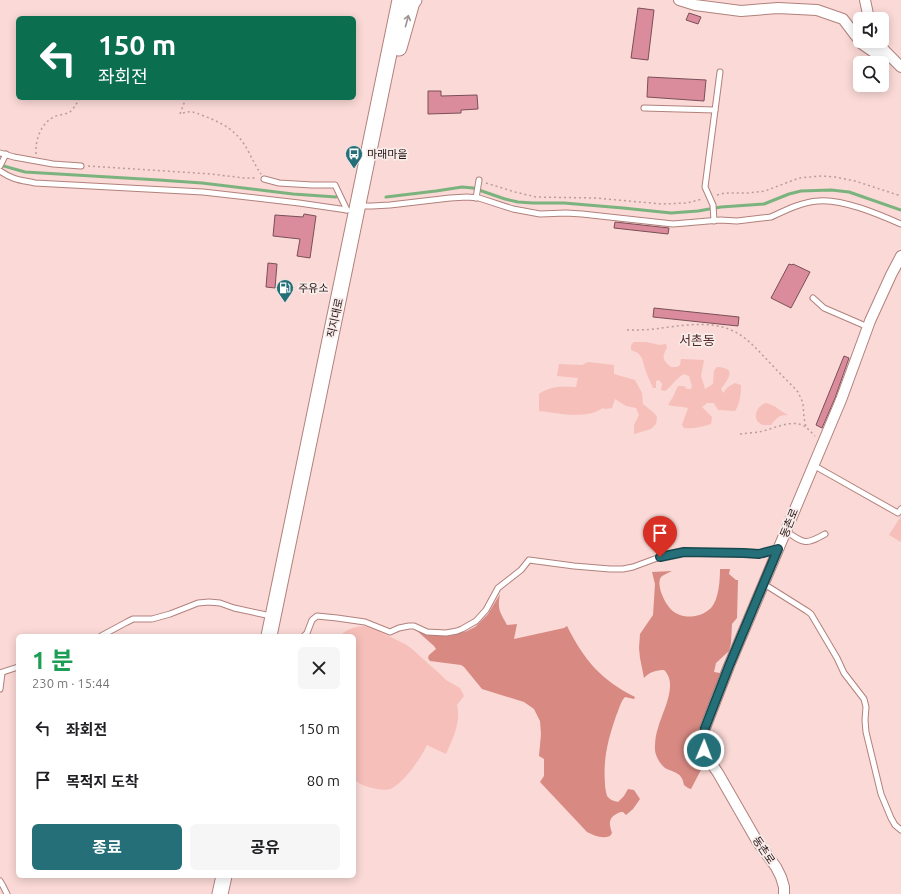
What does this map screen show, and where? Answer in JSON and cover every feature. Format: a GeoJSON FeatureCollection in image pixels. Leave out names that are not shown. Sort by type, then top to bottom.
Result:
{"type":"FeatureCollection","features":[{"type":"Feature","properties":{"kind":"main road","name":"직지대로"},"geometry":{"type":"LineString","coordinates":[[269,634],[353,208],[400,0]]}},
{"type":"Feature","properties":{"kind":"main road"},"geometry":{"type":"LineString","coordinates":[[386,67],[400,46],[412,2],[414,0]]}},
{"type":"Feature","properties":{"kind":"main road"},"geometry":{"type":"LineString","coordinates":[[220,894],[224,878]]}},
{"type":"Feature","properties":{"kind":"street"},"geometry":{"type":"LineString","coordinates":[[679,0],[695,5],[741,11],[778,8],[817,10],[843,19],[862,44],[875,53],[884,50],[901,67]]}},
{"type":"Feature","properties":{"kind":"street"},"geometry":{"type":"LineString","coordinates":[[865,0],[868,12]]}},
{"type":"Feature","properties":{"kind":"street","name":"동촌로"},"geometry":{"type":"LineString","coordinates":[[784,894],[784,887],[781,877],[776,868],[757,841],[722,778],[704,750],[703,743],[705,728],[729,666],[841,400],[868,327],[901,256]]}},
{"type":"Feature","properties":{"kind":"lane"},"geometry":{"type":"LineString","coordinates":[[714,221],[713,205],[705,187],[720,72]]}},
{"type":"Feature","properties":{"kind":"lane"},"geometry":{"type":"LineString","coordinates":[[644,108],[715,110]]}},
{"type":"Feature","properties":{"kind":"lane"},"geometry":{"type":"LineString","coordinates":[[0,153],[36,162],[81,166]]}},
{"type":"Feature","properties":{"kind":"lane"},"geometry":{"type":"LineString","coordinates":[[0,166],[6,154]]}},
{"type":"Feature","properties":{"kind":"lane"},"geometry":{"type":"LineString","coordinates":[[0,172],[14,179],[35,183],[203,192],[353,208],[450,198],[476,198],[513,209],[540,214],[582,214],[673,224],[765,218],[801,204],[825,200],[853,206],[901,224]]}},
{"type":"Feature","properties":{"kind":"lane"},"geometry":{"type":"LineString","coordinates":[[264,179],[279,183],[312,186],[335,186],[353,208]]}},
{"type":"Feature","properties":{"kind":"lane"},"geometry":{"type":"LineString","coordinates":[[476,198],[479,180]]}},
{"type":"Feature","properties":{"kind":"lane"},"geometry":{"type":"LineString","coordinates":[[813,298],[824,308],[868,327]]}},
{"type":"Feature","properties":{"kind":"lane"},"geometry":{"type":"LineString","coordinates":[[813,465],[898,513],[901,509]]}},
{"type":"Feature","properties":{"kind":"lane"},"geometry":{"type":"LineString","coordinates":[[786,531],[799,541],[805,542],[811,541],[825,534]]}},
{"type":"Feature","properties":{"kind":"lane"},"geometry":{"type":"LineString","coordinates":[[306,634],[312,620],[317,616],[365,622],[390,632],[409,626],[414,626],[427,632],[446,633],[456,631],[476,621],[486,610],[498,588],[521,570],[529,560],[622,569],[633,567],[660,557],[684,552],[759,554],[778,549]]}},
{"type":"Feature","properties":{"kind":"lane"},"geometry":{"type":"LineString","coordinates":[[764,584],[811,614],[837,658],[844,673],[864,700],[866,706],[866,732],[881,794],[891,818],[895,825],[901,830]]}},
{"type":"Feature","properties":{"kind":"lane"},"geometry":{"type":"LineString","coordinates":[[105,634],[133,619],[152,619],[198,603],[220,603],[234,608],[272,616]]}},
{"type":"Feature","properties":{"kind":"lane"},"geometry":{"type":"LineString","coordinates":[[0,689],[1,673],[16,668]]}},
{"type":"Feature","properties":{"kind":"lane"},"geometry":{"type":"LineString","coordinates":[[0,881],[7,894]]}},
{"type":"Feature","properties":{"kind":"path"},"geometry":{"type":"LineString","coordinates":[[36,162],[39,132],[54,116],[71,112],[79,100]]}},
{"type":"Feature","properties":{"kind":"path"},"geometry":{"type":"LineString","coordinates":[[185,100],[180,114],[192,112],[225,125],[236,134],[244,144],[264,179]]}},
{"type":"Feature","properties":{"kind":"path"},"geometry":{"type":"LineString","coordinates":[[81,166],[204,173],[264,179]]}},
{"type":"Feature","properties":{"kind":"path"},"geometry":{"type":"LineString","coordinates":[[479,180],[515,192],[536,197],[595,198],[662,204],[687,204],[725,192],[748,193],[765,191],[799,178],[821,176],[855,181],[901,196]]}},
{"type":"Feature","properties":{"kind":"path"},"geometry":{"type":"LineString","coordinates":[[627,330],[699,325],[720,326],[737,333],[752,344],[798,392],[803,403],[806,427]]}},
{"type":"Feature","properties":{"kind":"path"},"geometry":{"type":"LineString","coordinates":[[740,434],[759,432],[799,424],[806,427],[823,442]]}},
{"type":"Feature","properties":{"kind":"shaded area"},"geometry":{"type":"Polygon","coordinates":[[[634,342],[646,342],[660,345],[666,344],[667,348],[664,354],[664,359],[671,367],[677,367],[680,365],[681,359],[704,360],[701,376],[705,389],[713,384],[714,371],[717,367],[727,369],[730,374],[721,389],[723,393],[728,387],[735,383],[741,385],[737,408],[735,411],[718,410],[714,403],[707,403],[702,407],[712,417],[711,424],[698,428],[684,428],[682,425],[688,408],[668,405],[678,386],[684,386],[687,389],[691,389],[692,386],[689,376],[684,374],[665,391],[661,390],[662,384],[659,380],[656,381],[656,388],[653,388],[642,358],[638,353],[631,350],[631,345],[634,342]]]}},
{"type":"Feature","properties":{"kind":"shaded area"},"geometry":{"type":"Polygon","coordinates":[[[588,362],[614,365],[614,374],[635,380],[642,393],[643,404],[657,417],[656,424],[651,429],[634,434],[634,425],[639,415],[636,408],[626,406],[615,399],[612,408],[603,408],[588,414],[572,415],[539,411],[539,394],[553,388],[576,387],[578,378],[557,376],[559,364],[582,365],[588,362]]]}},
{"type":"Feature","properties":{"kind":"shaded area"},"geometry":{"type":"Polygon","coordinates":[[[766,403],[788,415],[778,417],[771,425],[764,425],[760,423],[756,418],[757,410],[766,403]]]}},
{"type":"Feature","properties":{"kind":"shaded area"},"geometry":{"type":"Polygon","coordinates":[[[901,516],[901,542],[889,535],[901,516]]]}},
{"type":"Feature","properties":{"kind":"shaded area"},"geometry":{"type":"Polygon","coordinates":[[[720,569],[730,569],[729,574],[738,580],[737,618],[732,624],[729,651],[716,663],[714,672],[722,674],[722,677],[695,745],[695,757],[703,766],[691,789],[684,785],[680,775],[665,768],[656,755],[656,735],[668,698],[670,683],[664,670],[659,670],[648,674],[644,678],[639,648],[640,634],[653,615],[655,584],[652,572],[672,571],[660,579],[659,583],[663,598],[674,612],[689,617],[704,613],[714,604],[720,578],[720,569]]]}},
{"type":"Feature","properties":{"kind":"shaded area"},"geometry":{"type":"Polygon","coordinates":[[[500,594],[500,611],[507,625],[517,624],[514,639],[564,628],[567,626],[580,649],[595,668],[612,684],[635,697],[634,699],[625,697],[623,699],[616,716],[607,749],[605,785],[607,796],[614,801],[618,802],[628,789],[634,790],[640,799],[633,809],[626,815],[621,812],[614,815],[610,820],[612,833],[610,836],[598,837],[587,832],[540,782],[544,776],[544,759],[539,756],[541,734],[540,721],[534,709],[524,702],[482,689],[461,665],[430,661],[428,658],[429,655],[436,649],[416,630],[442,636],[449,636],[467,631],[475,627],[488,614],[500,594]]]}},
{"type":"Feature","properties":{"kind":"shaded area"},"geometry":{"type":"Polygon","coordinates":[[[364,626],[374,629],[405,644],[446,680],[460,688],[464,696],[457,705],[457,724],[454,736],[446,754],[427,745],[408,774],[394,787],[387,790],[365,786],[356,780],[356,634],[342,634],[357,627],[364,626]]]}},
{"type":"Feature","properties":{"kind":"building"},"geometry":{"type":"Polygon","coordinates":[[[638,8],[654,10],[648,60],[631,58],[638,8]]]}},
{"type":"Feature","properties":{"kind":"building"},"geometry":{"type":"Polygon","coordinates":[[[689,13],[701,17],[698,24],[686,20],[689,13]]]}},
{"type":"Feature","properties":{"kind":"building"},"geometry":{"type":"Polygon","coordinates":[[[648,77],[706,80],[704,101],[647,97],[648,77]]]}},
{"type":"Feature","properties":{"kind":"building"},"geometry":{"type":"Polygon","coordinates":[[[428,91],[441,91],[441,96],[477,95],[478,109],[461,110],[461,113],[428,114],[428,91]]]}},
{"type":"Feature","properties":{"kind":"building"},"geometry":{"type":"Polygon","coordinates":[[[304,214],[316,216],[310,258],[297,256],[300,239],[273,236],[275,215],[303,217],[304,214]]]}},
{"type":"Feature","properties":{"kind":"building"},"geometry":{"type":"Polygon","coordinates":[[[615,222],[669,228],[668,234],[614,228],[615,222]]]}},
{"type":"Feature","properties":{"kind":"building"},"geometry":{"type":"Polygon","coordinates":[[[268,263],[277,264],[275,288],[266,287],[268,263]]]}},
{"type":"Feature","properties":{"kind":"building"},"geometry":{"type":"Polygon","coordinates":[[[789,264],[793,264],[810,272],[791,308],[771,298],[789,264]]]}},
{"type":"Feature","properties":{"kind":"building"},"geometry":{"type":"Polygon","coordinates":[[[654,308],[739,317],[738,326],[653,317],[654,308]]]}},
{"type":"Feature","properties":{"kind":"building"},"geometry":{"type":"Polygon","coordinates":[[[844,356],[849,358],[835,398],[822,428],[816,425],[844,356]]]}},
{"type":"Feature","properties":{"kind":"waterway"},"geometry":{"type":"LineString","coordinates":[[0,165],[25,172],[202,183],[293,194],[336,197]]}},
{"type":"Feature","properties":{"kind":"waterway"},"geometry":{"type":"LineString","coordinates":[[386,197],[462,187],[473,188],[518,202],[564,203],[671,213],[764,204],[801,191],[831,190],[849,192],[901,210]]}},
{"type":"Feature","properties":{"kind":"place","name":"마래마을"},"geometry":{"type":"Point","coordinates":[354,169]}},
{"type":"Feature","properties":{"kind":"place","name":"주유소"},"geometry":{"type":"Point","coordinates":[285,303]}},
{"type":"Feature","properties":{"kind":"district","name":"서촌동"},"geometry":{"type":"Point","coordinates":[697,340]}},
{"type":"Feature","properties":{"kind":"route"},"geometry":{"type":"LineString","coordinates":[[660,557],[684,552],[759,554],[778,549],[705,728],[703,737],[704,750]]}}]}
